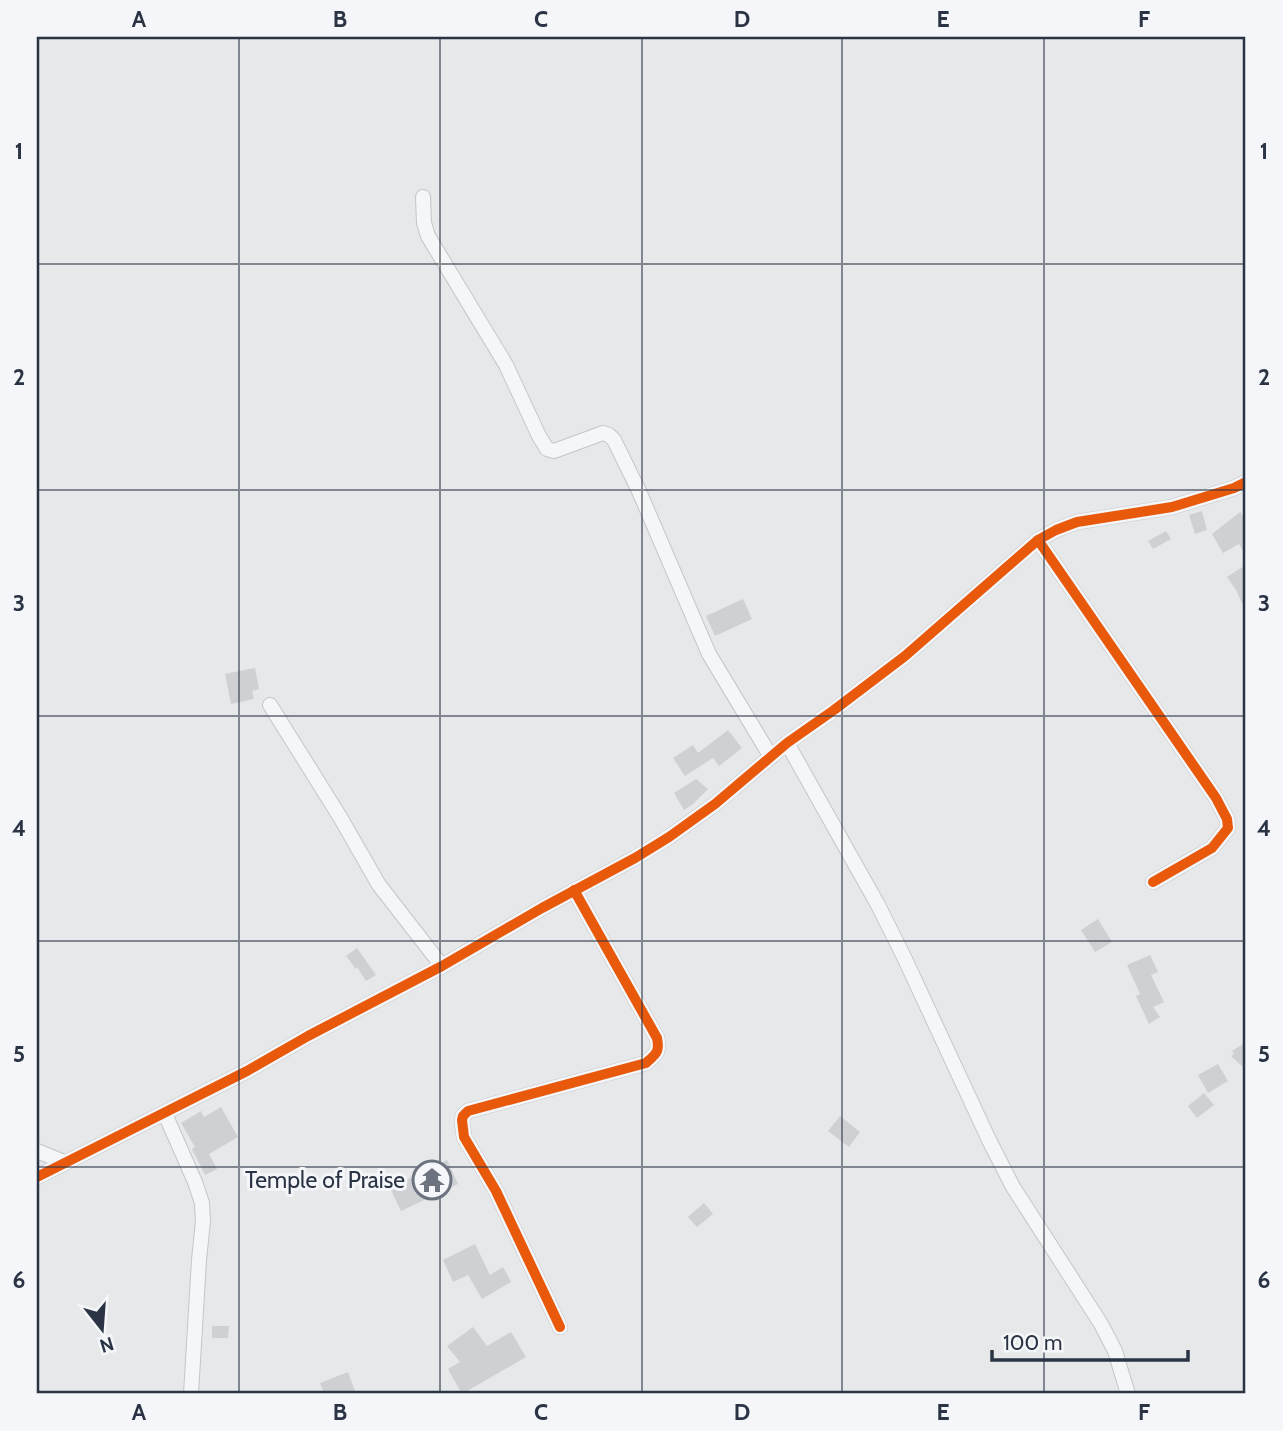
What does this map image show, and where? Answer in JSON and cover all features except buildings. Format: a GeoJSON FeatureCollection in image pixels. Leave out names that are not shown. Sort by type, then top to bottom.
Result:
{"type":"FeatureCollection","features":[{"type":"Feature","properties":{"kind":"street"},"geometry":{"type":"LineString","coordinates":[[423,197],[424,223],[428,236],[506,365],[547,449],[554,451],[603,433],[614,440],[639,491],[709,654],[771,757]]}},
{"type":"Feature","properties":{"kind":"street"},"geometry":{"type":"LineString","coordinates":[[37,1177],[165,1114],[442,966],[669,837],[715,804],[787,743],[905,656],[1038,540],[1077,522],[1172,507],[1246,482]]}},
{"type":"Feature","properties":{"kind":"street"},"geometry":{"type":"LineString","coordinates":[[1038,540],[1216,798],[1227,819],[1228,828],[1212,848],[1153,882]]}},
{"type":"Feature","properties":{"kind":"street"},"geometry":{"type":"LineString","coordinates":[[270,705],[379,885],[442,966]]}},
{"type":"Feature","properties":{"kind":"street"},"geometry":{"type":"LineString","coordinates":[[787,743],[883,915],[1013,1187],[1101,1324],[1115,1351],[1128,1394]]}},
{"type":"Feature","properties":{"kind":"street"},"geometry":{"type":"LineString","coordinates":[[560,1327],[496,1191],[464,1137],[461,1120],[468,1111],[646,1063],[656,1055],[659,1048],[657,1038],[574,890]]}},
{"type":"Feature","properties":{"kind":"street"},"geometry":{"type":"LineString","coordinates":[[165,1114],[202,1203],[191,1394]]}},
{"type":"Feature","properties":{"kind":"street"},"geometry":{"type":"LineString","coordinates":[[37,1151],[64,1162]]}},
{"type":"Feature","properties":{"kind":"cycle path"},"geometry":{"type":"LineString","coordinates":[[37,1177],[247,1071],[442,966],[669,837],[715,804],[787,743],[905,656],[1038,540],[1077,522],[1172,507],[1246,482]]}},
{"type":"Feature","properties":{"kind":"cycle path"},"geometry":{"type":"LineString","coordinates":[[1038,540],[1216,798],[1227,819],[1228,828],[1212,848],[1153,882]]}},
{"type":"Feature","properties":{"kind":"cycle path"},"geometry":{"type":"LineString","coordinates":[[560,1327],[496,1191],[464,1137],[462,1120],[468,1111],[646,1063],[656,1052],[657,1038],[574,890]]}},
{"type":"Feature","properties":{"kind":"place","name":"Temple of Praise"},"geometry":{"type":"Point","coordinates":[432,1180]}}]}
